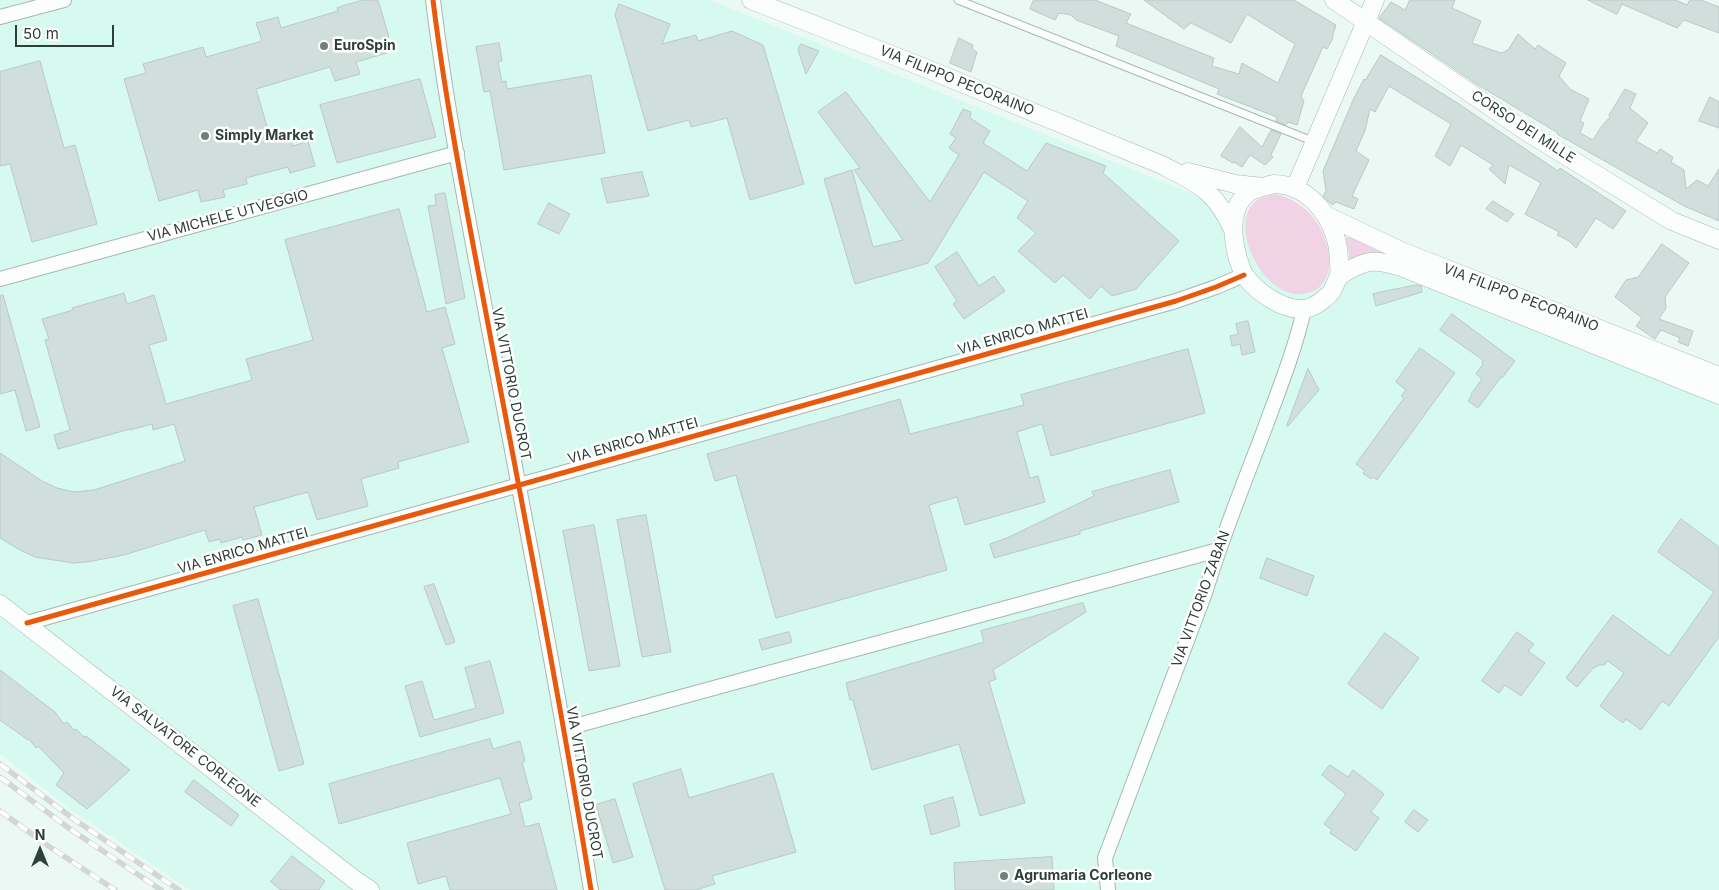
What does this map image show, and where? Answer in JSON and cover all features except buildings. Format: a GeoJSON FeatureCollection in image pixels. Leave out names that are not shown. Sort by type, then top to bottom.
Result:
{"type":"FeatureCollection","features":[{"type":"Feature","properties":{"kind":"street"},"geometry":{"type":"LineString","coordinates":[[0,17],[64,0]]}},
{"type":"Feature","properties":{"kind":"street","name":"VIA VITTORIO DUCROT"},"geometry":{"type":"LineString","coordinates":[[433,0],[457,153],[564,729],[591,890]]}},
{"type":"Feature","properties":{"kind":"street","name":"VIA FILIPPO PECORAINO"},"geometry":{"type":"LineString","coordinates":[[751,0],[920,66],[1162,165],[1194,181],[1216,199],[1225,212],[1233,230]]}},
{"type":"Feature","properties":{"kind":"street","name":"CORSO DEI MILLE"},"geometry":{"type":"LineString","coordinates":[[1334,0],[1551,146],[1672,221],[1719,240]]}},
{"type":"Feature","properties":{"kind":"street"},"geometry":{"type":"LineString","coordinates":[[1295,188],[1375,0]]}},
{"type":"Feature","properties":{"kind":"street","name":"VIA MICHELE UTVEGGIO"},"geometry":{"type":"LineString","coordinates":[[0,280],[457,153]]}},
{"type":"Feature","properties":{"kind":"street","name":"VIA FILIPPO PECORAINO"},"geometry":{"type":"LineString","coordinates":[[1162,165],[1227,183],[1264,187]]}},
{"type":"Feature","properties":{"kind":"street"},"geometry":{"type":"LineString","coordinates":[[1274,184],[1295,188],[1312,198],[1325,215],[1334,231],[1338,248],[1339,276],[1331,294],[1319,304],[1304,310],[1273,301],[1262,294],[1244,275],[1235,248],[1233,230],[1234,214],[1242,200],[1250,192],[1274,184]]}},
{"type":"Feature","properties":{"kind":"street","name":"VIA FILIPPO PECORAINO"},"geometry":{"type":"LineString","coordinates":[[1325,215],[1401,251],[1719,376]]}},
{"type":"Feature","properties":{"kind":"street","name":"VIA FILIPPO PECORAINO"},"geometry":{"type":"LineString","coordinates":[[1339,276],[1356,265],[1379,260],[1401,267],[1719,395]]}},
{"type":"Feature","properties":{"kind":"street","name":"VIA ENRICO MATTEI"},"geometry":{"type":"LineString","coordinates":[[27,623],[1176,301],[1216,288],[1244,275]]}},
{"type":"Feature","properties":{"kind":"street","name":"VIA VITTORIO ZABAN"},"geometry":{"type":"LineString","coordinates":[[1108,890],[1106,858],[1205,593],[1218,550],[1286,371],[1304,310]]}},
{"type":"Feature","properties":{"kind":"street"},"geometry":{"type":"LineString","coordinates":[[564,729],[1218,550]]}},
{"type":"Feature","properties":{"kind":"street","name":"VIA SALVATORE CORLEONE"},"geometry":{"type":"LineString","coordinates":[[0,604],[370,890]]}},
{"type":"Feature","properties":{"kind":"lane"},"geometry":{"type":"LineString","coordinates":[[958,0],[1315,142]]}},
{"type":"Feature","properties":{"kind":"shaded area"},"geometry":{"type":"Polygon","coordinates":[[[0,0],[710,0],[1719,405],[1719,890],[190,890],[74,812],[0,754],[0,0]]]}},
{"type":"Feature","properties":{"kind":"shaded area"},"geometry":{"type":"Polygon","coordinates":[[[1275,194],[1286,197],[1304,208],[1318,224],[1327,244],[1329,263],[1326,278],[1316,290],[1311,292],[1302,294],[1287,292],[1274,284],[1262,272],[1253,257],[1247,240],[1245,225],[1248,211],[1257,200],[1275,194]]]}},
{"type":"Feature","properties":{"kind":"shaded area"},"geometry":{"type":"Polygon","coordinates":[[[1348,237],[1384,251],[1382,254],[1350,260],[1346,238],[1348,237]]]}},
{"type":"Feature","properties":{"kind":"railway"},"geometry":{"type":"LineString","coordinates":[[0,764],[75,820],[179,890]]}},
{"type":"Feature","properties":{"kind":"railway"},"geometry":{"type":"LineString","coordinates":[[0,777],[70,829],[161,890]]}},
{"type":"Feature","properties":{"kind":"railway"},"geometry":{"type":"LineString","coordinates":[[0,811],[115,890]]}},
{"type":"Feature","properties":{"kind":"cycle path"},"geometry":{"type":"LineString","coordinates":[[433,0],[459,170],[543,615],[591,890]]}},
{"type":"Feature","properties":{"kind":"cycle path"},"geometry":{"type":"LineString","coordinates":[[27,623],[1176,301],[1244,275]]}},
{"type":"Feature","properties":{"kind":"place","name":"EuroSpin"},"geometry":{"type":"Point","coordinates":[324,46]}},
{"type":"Feature","properties":{"kind":"place","name":"Simply Market"},"geometry":{"type":"Point","coordinates":[205,136]}},
{"type":"Feature","properties":{"kind":"place","name":"Agrumaria Corleone"},"geometry":{"type":"Point","coordinates":[1004,876]}}]}
